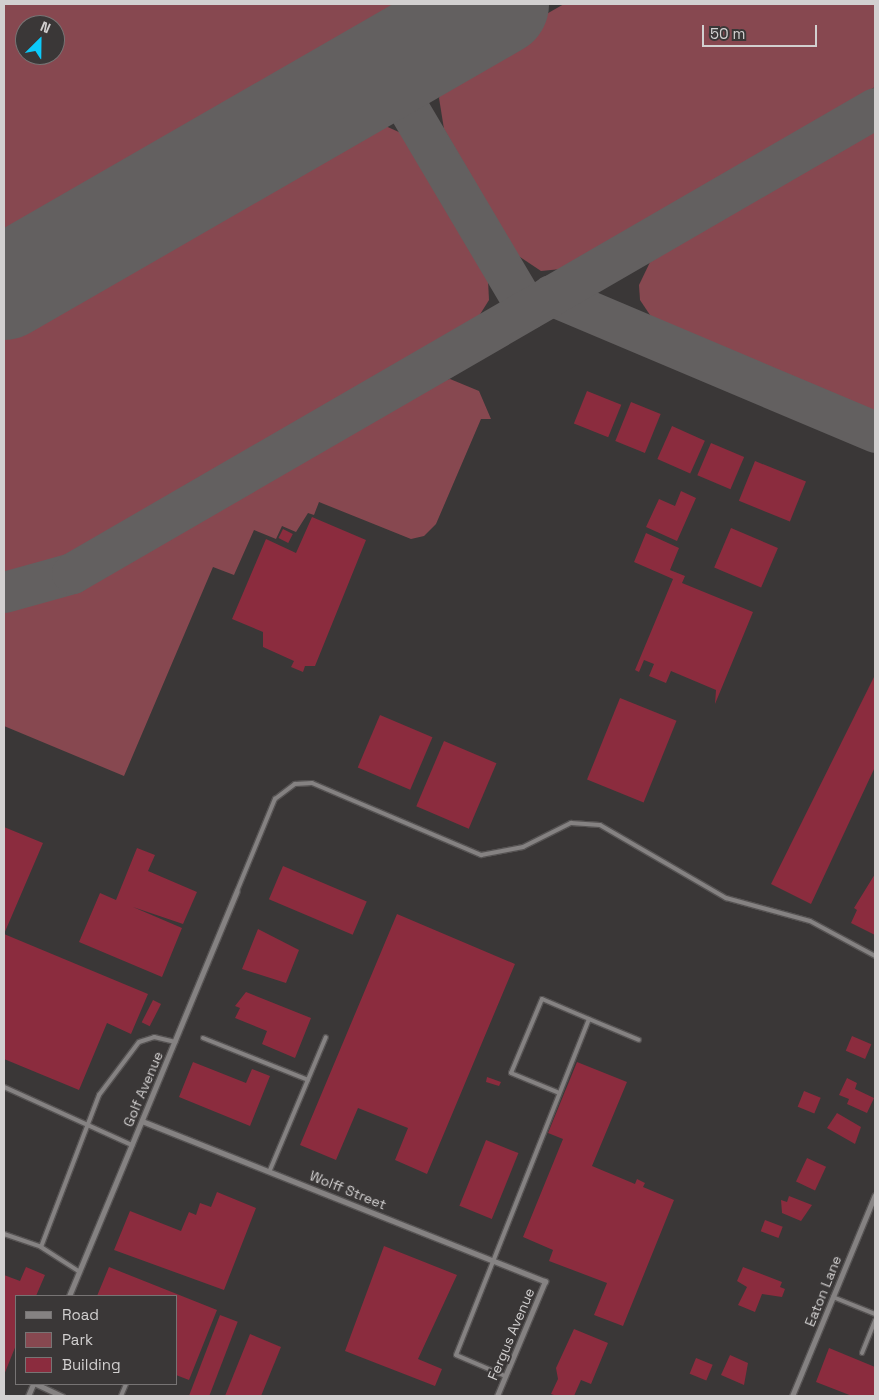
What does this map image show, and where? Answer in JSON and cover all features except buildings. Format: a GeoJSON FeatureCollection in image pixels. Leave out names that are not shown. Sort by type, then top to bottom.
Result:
{"type":"FeatureCollection","features":[{"type":"Feature","properties":{"kind":"street","name":"Golf Avenue"},"geometry":{"type":"LineString","coordinates":[[70,1295],[237,891]]}},
{"type":"Feature","properties":{"kind":"street","name":"Wolff Street"},"geometry":{"type":"LineString","coordinates":[[142,1120],[545,1282]]}},
{"type":"Feature","properties":{"kind":"street","name":"Eaton Lane"},"geometry":{"type":"LineString","coordinates":[[792,1396],[875,1195]]}},
{"type":"Feature","properties":{"kind":"street","name":"Fergus Avenue"},"geometry":{"type":"LineString","coordinates":[[497,1396],[545,1282]]}},
{"type":"Feature","properties":{"kind":"street"},"geometry":{"type":"LineString","coordinates":[[36,1385],[62,1396]]}},
{"type":"Feature","properties":{"kind":"lane"},"geometry":{"type":"LineString","coordinates":[[237,891],[275,799],[295,784],[312,783],[481,855],[523,846],[571,823],[600,825],[726,898],[810,921],[875,956]]}},
{"type":"Feature","properties":{"kind":"lane"},"geometry":{"type":"LineString","coordinates":[[558,1092],[510,1073],[542,999],[639,1040]]}},
{"type":"Feature","properties":{"kind":"lane"},"geometry":{"type":"LineString","coordinates":[[505,1376],[456,1355],[558,1092],[589,1018]]}},
{"type":"Feature","properties":{"kind":"lane"},"geometry":{"type":"LineString","coordinates":[[41,1247],[99,1095],[139,1042],[154,1037],[175,1042]]}},
{"type":"Feature","properties":{"kind":"lane"},"geometry":{"type":"LineString","coordinates":[[270,1170],[326,1037]]}},
{"type":"Feature","properties":{"kind":"lane"},"geometry":{"type":"LineString","coordinates":[[203,1038],[308,1080]]}},
{"type":"Feature","properties":{"kind":"lane"},"geometry":{"type":"LineString","coordinates":[[4,1087],[88,1122],[132,1145]]}},
{"type":"Feature","properties":{"kind":"lane"},"geometry":{"type":"LineString","coordinates":[[4,1234],[41,1247],[80,1272]]}},
{"type":"Feature","properties":{"kind":"lane"},"geometry":{"type":"LineString","coordinates":[[833,1296],[875,1314]]}},
{"type":"Feature","properties":{"kind":"lane"},"geometry":{"type":"LineString","coordinates":[[862,1353],[875,1320]]}},
{"type":"Feature","properties":{"kind":"green space"},"geometry":{"type":"Polygon","coordinates":[[[4,4],[424,4],[4,247],[4,4]]]}},
{"type":"Feature","properties":{"kind":"green space"},"geometry":{"type":"Polygon","coordinates":[[[564,4],[875,4],[875,87],[561,269],[541,271],[517,255],[444,129],[439,98],[452,68],[564,4]]]}},
{"type":"Feature","properties":{"kind":"green space"},"geometry":{"type":"Polygon","coordinates":[[[362,123],[381,124],[401,133],[419,156],[488,280],[489,300],[479,316],[77,550],[39,566],[4,574],[4,329],[362,123]]]}},
{"type":"Feature","properties":{"kind":"green space"},"geometry":{"type":"Polygon","coordinates":[[[875,128],[875,416],[665,327],[650,315],[640,300],[639,285],[652,258],[875,128]]]}},
{"type":"Feature","properties":{"kind":"green space"},"geometry":{"type":"Polygon","coordinates":[[[450,379],[479,391],[491,419],[481,419],[436,524],[424,536],[411,539],[319,502],[314,515],[308,513],[296,532],[282,526],[276,539],[254,530],[234,575],[213,567],[124,776],[4,726],[4,610],[78,590],[435,383],[450,379]]]}},
{"type":"Feature","properties":{"kind":"taxiway"},"geometry":{"type":"LineString","coordinates":[[385,69],[527,309]]}},
{"type":"Feature","properties":{"kind":"taxiway"},"geometry":{"type":"LineString","coordinates":[[4,592],[72,573],[875,108]]}},
{"type":"Feature","properties":{"kind":"taxiway"},"geometry":{"type":"LineString","coordinates":[[551,295],[875,432]]}},
{"type":"Feature","properties":{"kind":"runway"},"geometry":{"type":"LineString","coordinates":[[4,288],[497,4]]}}]}
